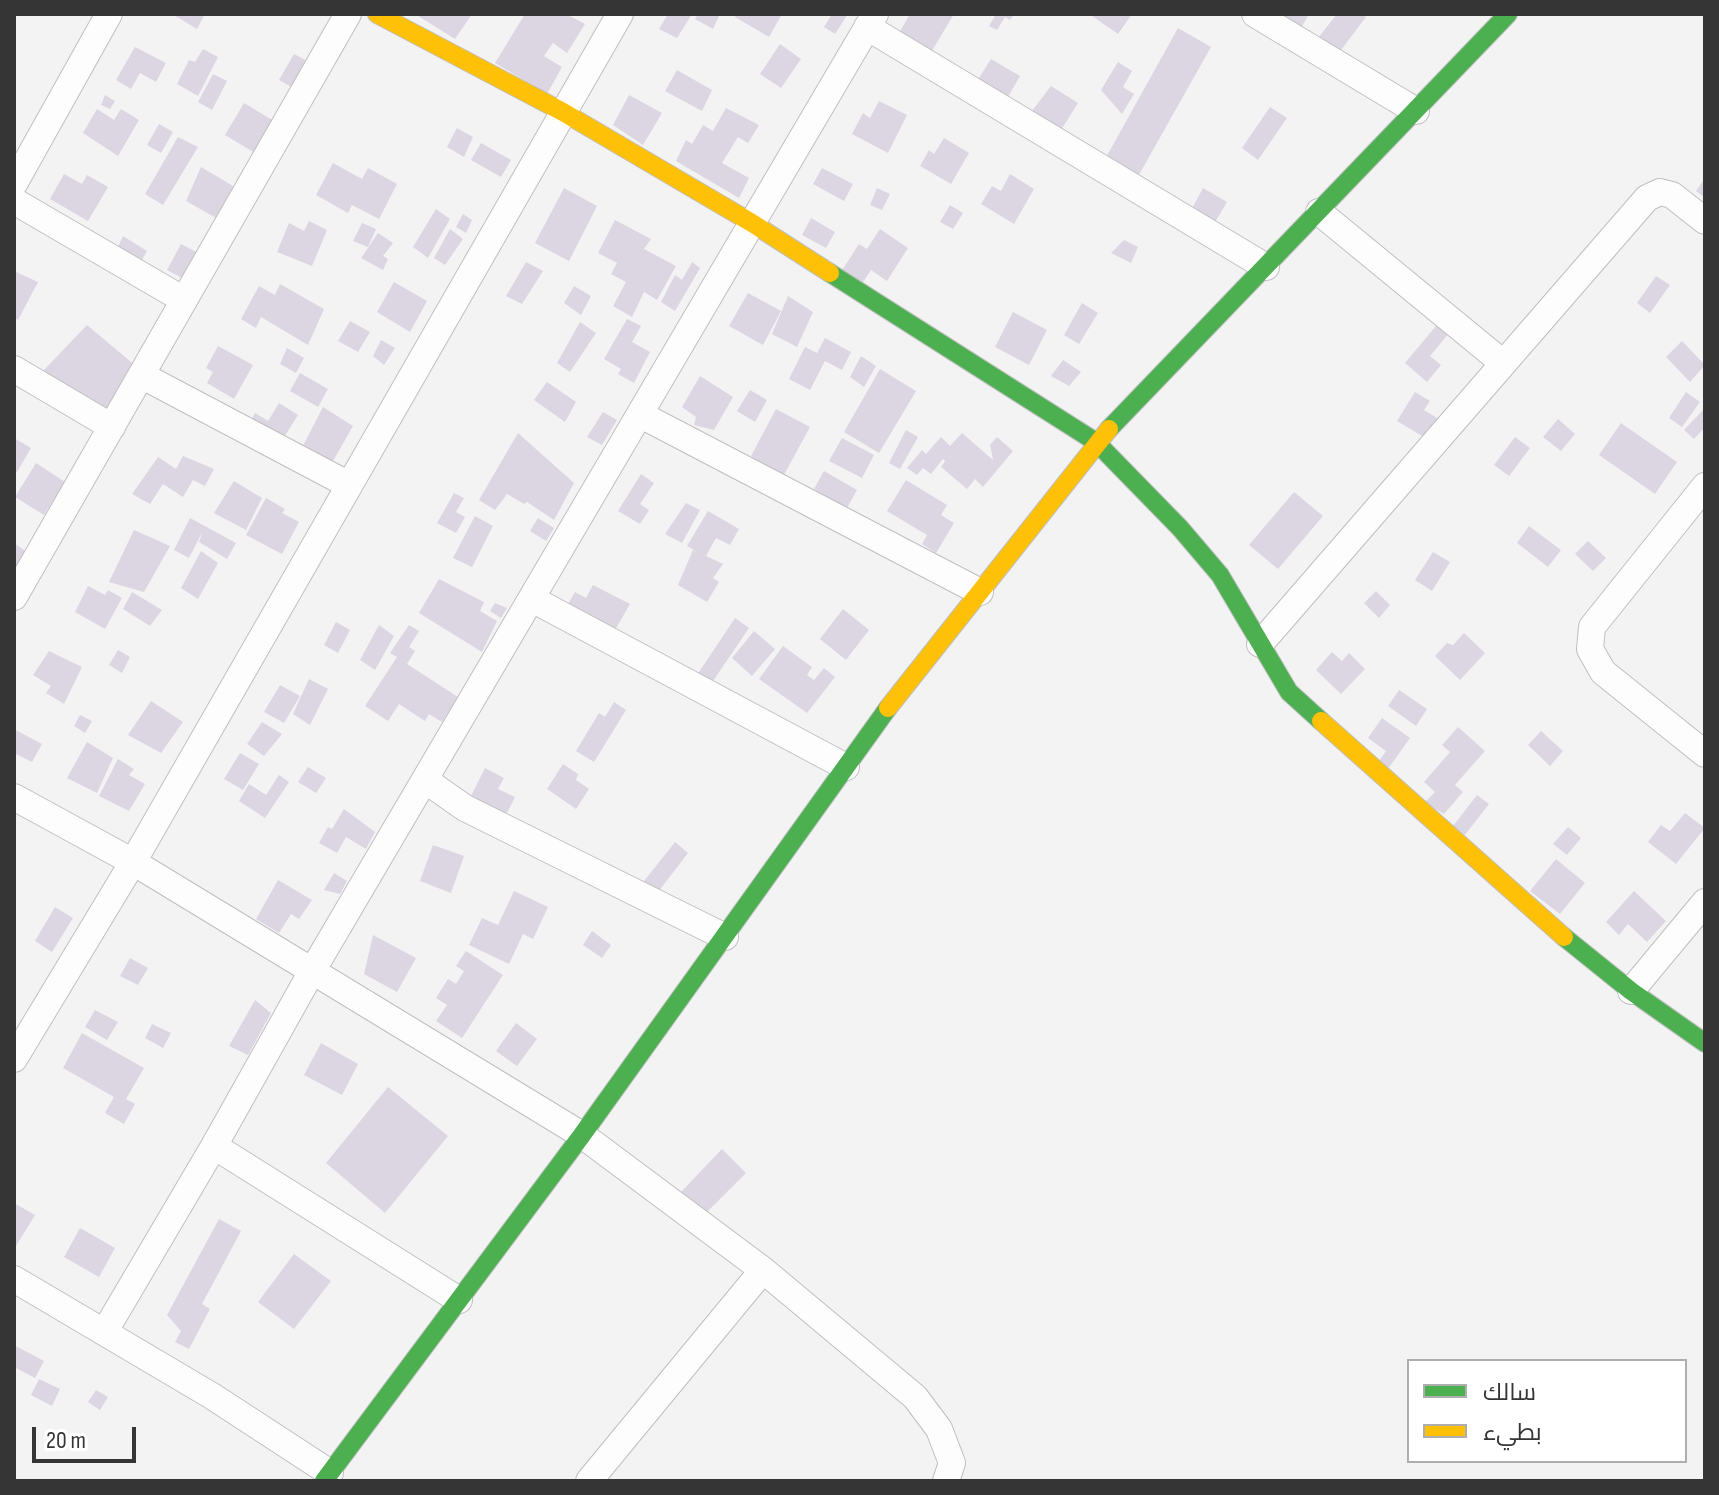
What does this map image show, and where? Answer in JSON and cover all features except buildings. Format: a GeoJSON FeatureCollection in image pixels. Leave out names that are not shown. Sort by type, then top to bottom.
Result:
{"type":"FeatureCollection","features":[{"type":"Feature","properties":{"kind":"street"},"geometry":{"type":"LineString","coordinates":[[14,184],[109,14]]}},
{"type":"Feature","properties":{"kind":"street"},"geometry":{"type":"LineString","coordinates":[[14,597],[348,14]]}},
{"type":"Feature","properties":{"kind":"street"},"geometry":{"type":"LineString","coordinates":[[377,14],[563,112],[752,223],[1096,442],[1180,528],[1220,575],[1289,692],[1534,913],[1631,991],[1705,1043]]}},
{"type":"Feature","properties":{"kind":"street"},"geometry":{"type":"LineString","coordinates":[[14,1059],[133,862],[620,14]]}},
{"type":"Feature","properties":{"kind":"street"},"geometry":{"type":"LineString","coordinates":[[1255,14],[1416,111]]}},
{"type":"Feature","properties":{"kind":"street"},"geometry":{"type":"LineString","coordinates":[[14,1279],[212,1396],[327,1477],[582,1135],[888,708],[1096,442],[1508,14]]}},
{"type":"Feature","properties":{"kind":"street"},"geometry":{"type":"LineString","coordinates":[[105,1331],[311,973],[871,20],[1266,267]]}},
{"type":"Feature","properties":{"kind":"street"},"geometry":{"type":"LineString","coordinates":[[1260,644],[1647,198],[1660,192],[1672,195],[1705,221]]}},
{"type":"Feature","properties":{"kind":"street"},"geometry":{"type":"LineString","coordinates":[[14,201],[184,300]]}},
{"type":"Feature","properties":{"kind":"street"},"geometry":{"type":"LineString","coordinates":[[1319,212],[1503,363]]}},
{"type":"Feature","properties":{"kind":"street"},"geometry":{"type":"LineString","coordinates":[[14,369],[112,427]]}},
{"type":"Feature","properties":{"kind":"street"},"geometry":{"type":"LineString","coordinates":[[141,375],[349,485]]}},
{"type":"Feature","properties":{"kind":"street"},"geometry":{"type":"LineString","coordinates":[[641,415],[980,592]]}},
{"type":"Feature","properties":{"kind":"street"},"geometry":{"type":"LineString","coordinates":[[1705,486],[1592,627],[1590,649],[1603,672],[1705,754]]}},
{"type":"Feature","properties":{"kind":"street"},"geometry":{"type":"LineString","coordinates":[[532,599],[846,767]]}},
{"type":"Feature","properties":{"kind":"street"},"geometry":{"type":"LineString","coordinates":[[425,780],[465,808],[725,937]]}},
{"type":"Feature","properties":{"kind":"street"},"geometry":{"type":"LineString","coordinates":[[14,797],[133,862],[582,1135],[763,1270],[915,1397],[939,1429],[952,1463],[946,1481]]}},
{"type":"Feature","properties":{"kind":"street"},"geometry":{"type":"LineString","coordinates":[[1631,991],[1705,902]]}},
{"type":"Feature","properties":{"kind":"street"},"geometry":{"type":"LineString","coordinates":[[214,1146],[459,1300]]}},
{"type":"Feature","properties":{"kind":"street"},"geometry":{"type":"LineString","coordinates":[[589,1481],[763,1270]]}},
{"type":"Feature","properties":{"kind":"traffic: fast"},"geometry":{"type":"LineString","coordinates":[[1109,429],[1508,14]]}},
{"type":"Feature","properties":{"kind":"traffic: fast"},"geometry":{"type":"LineString","coordinates":[[830,273],[1096,442],[1180,528],[1220,575],[1289,692],[1321,721]]}},
{"type":"Feature","properties":{"kind":"traffic: fast"},"geometry":{"type":"LineString","coordinates":[[324,1481],[582,1135],[888,708]]}},
{"type":"Feature","properties":{"kind":"traffic: fast"},"geometry":{"type":"LineString","coordinates":[[1564,937],[1631,991],[1705,1043]]}},
{"type":"Feature","properties":{"kind":"traffic: slow"},"geometry":{"type":"LineString","coordinates":[[377,14],[563,112],[752,223],[830,273]]}},
{"type":"Feature","properties":{"kind":"traffic: slow"},"geometry":{"type":"LineString","coordinates":[[888,708],[1109,429]]}},
{"type":"Feature","properties":{"kind":"traffic: slow"},"geometry":{"type":"LineString","coordinates":[[1321,721],[1564,937]]}}]}
